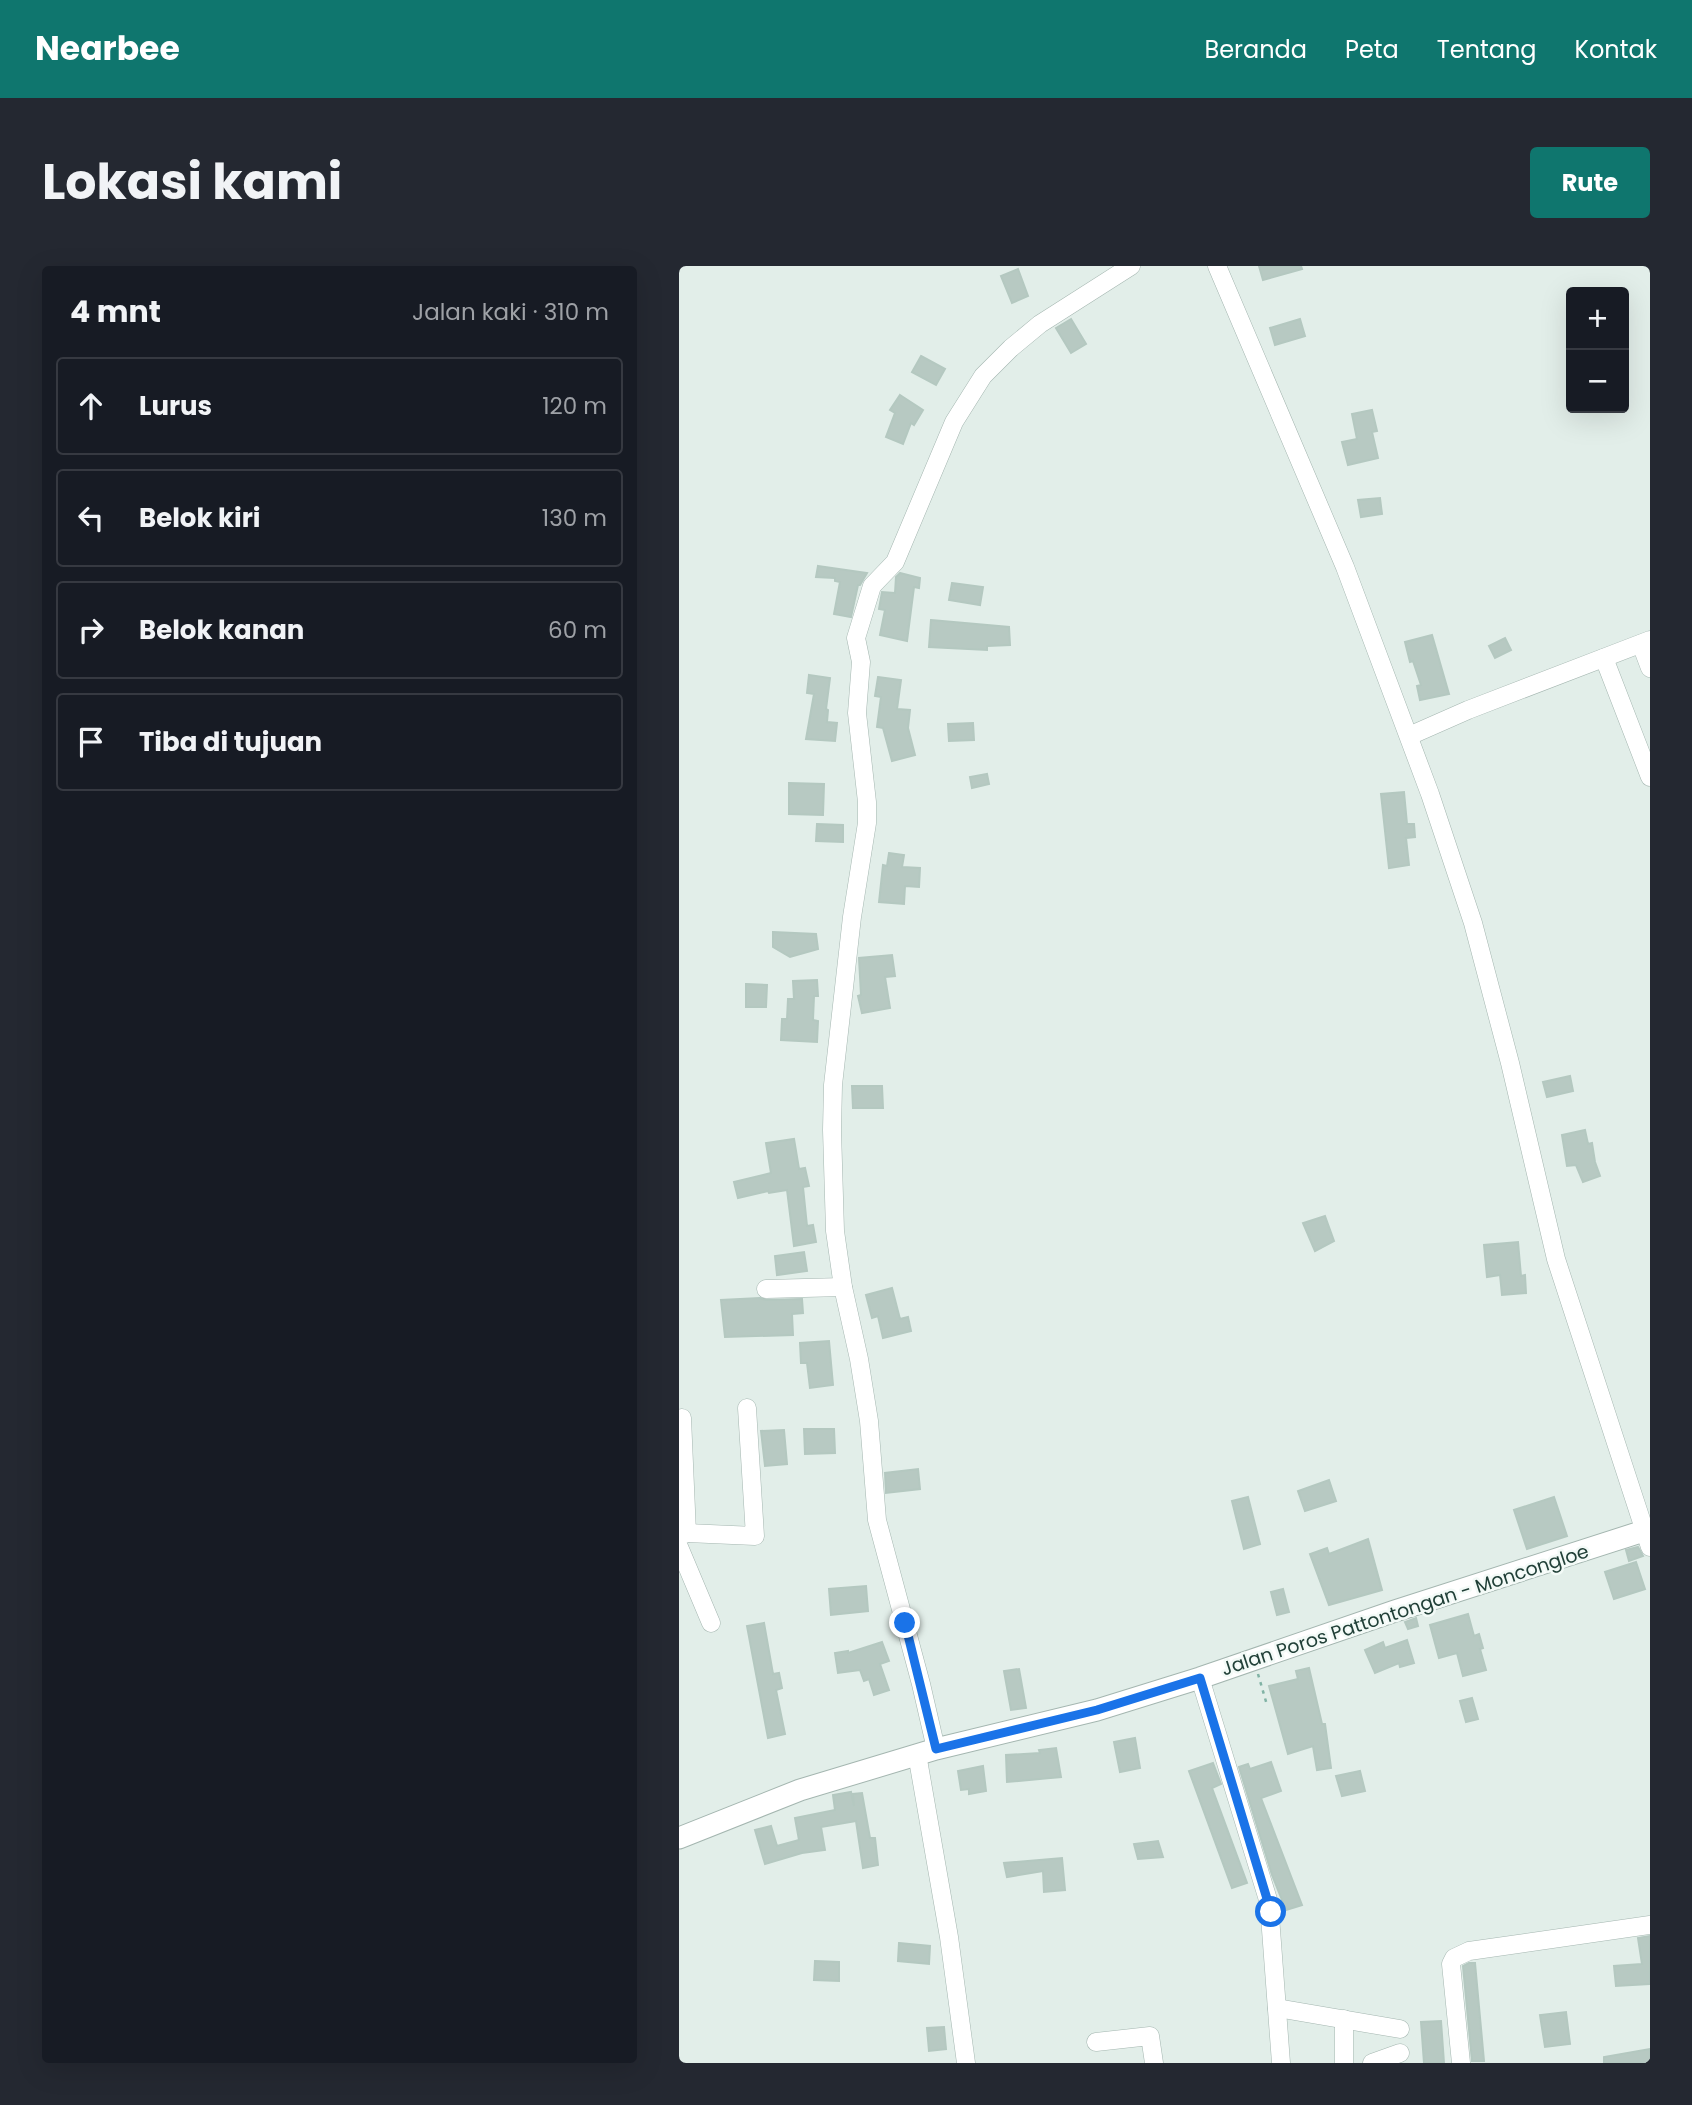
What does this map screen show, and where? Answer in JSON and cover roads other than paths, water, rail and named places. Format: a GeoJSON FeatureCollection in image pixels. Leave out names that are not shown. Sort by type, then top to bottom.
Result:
{"type":"FeatureCollection","features":[{"type":"Feature","properties":{"kind":"street"},"geometry":{"type":"LineString","coordinates":[[966,2063],[921,1684],[877,1520],[869,1421],[835,1231],[833,1085],[852,917],[867,822],[857,713],[861,662],[856,638],[871,586],[895,562],[934,464],[954,422],[983,376],[1040,324],[1131,266]]}},
{"type":"Feature","properties":{"kind":"street"},"geometry":{"type":"LineString","coordinates":[[1217,266],[1345,567],[1409,736],[1473,923],[1510,1063],[1556,1259],[1648,1536]]}},
{"type":"Feature","properties":{"kind":"street"},"geometry":{"type":"LineString","coordinates":[[1409,736],[1468,710],[1646,642],[1650,668]]}},
{"type":"Feature","properties":{"kind":"street"},"geometry":{"type":"LineString","coordinates":[[1604,658],[1650,777]]}},
{"type":"Feature","properties":{"kind":"street"},"geometry":{"type":"LineString","coordinates":[[766,1289],[843,1287]]}},
{"type":"Feature","properties":{"kind":"street"},"geometry":{"type":"LineString","coordinates":[[682,1539],[755,1536],[747,1408]]}},
{"type":"Feature","properties":{"kind":"street"},"geometry":{"type":"LineString","coordinates":[[683,1418],[682,1539],[711,1623]]}},
{"type":"Feature","properties":{"kind":"street","name":"Jalan Poros Pattontongan - Moncongloe"},"geometry":{"type":"LineString","coordinates":[[679,1838],[800,1790],[927,1751],[1097,1710],[1255,1660],[1395,1611],[1648,1536]]}},
{"type":"Feature","properties":{"kind":"street"},"geometry":{"type":"LineString","coordinates":[[1200,1678],[1269,1903],[1281,2063]]}},
{"type":"Feature","properties":{"kind":"street"},"geometry":{"type":"LineString","coordinates":[[1461,2063],[1451,1964],[1454,1958],[1469,1951],[1650,1925]]}},
{"type":"Feature","properties":{"kind":"street"},"geometry":{"type":"LineString","coordinates":[[1277,2008],[1400,2029]]}},
{"type":"Feature","properties":{"kind":"street"},"geometry":{"type":"LineString","coordinates":[[1344,2019],[1344,2063]]}},
{"type":"Feature","properties":{"kind":"street"},"geometry":{"type":"LineString","coordinates":[[1096,2042],[1150,2036],[1154,2063]]}},
{"type":"Feature","properties":{"kind":"street"},"geometry":{"type":"LineString","coordinates":[[1372,2063],[1400,2053]]}}]}
